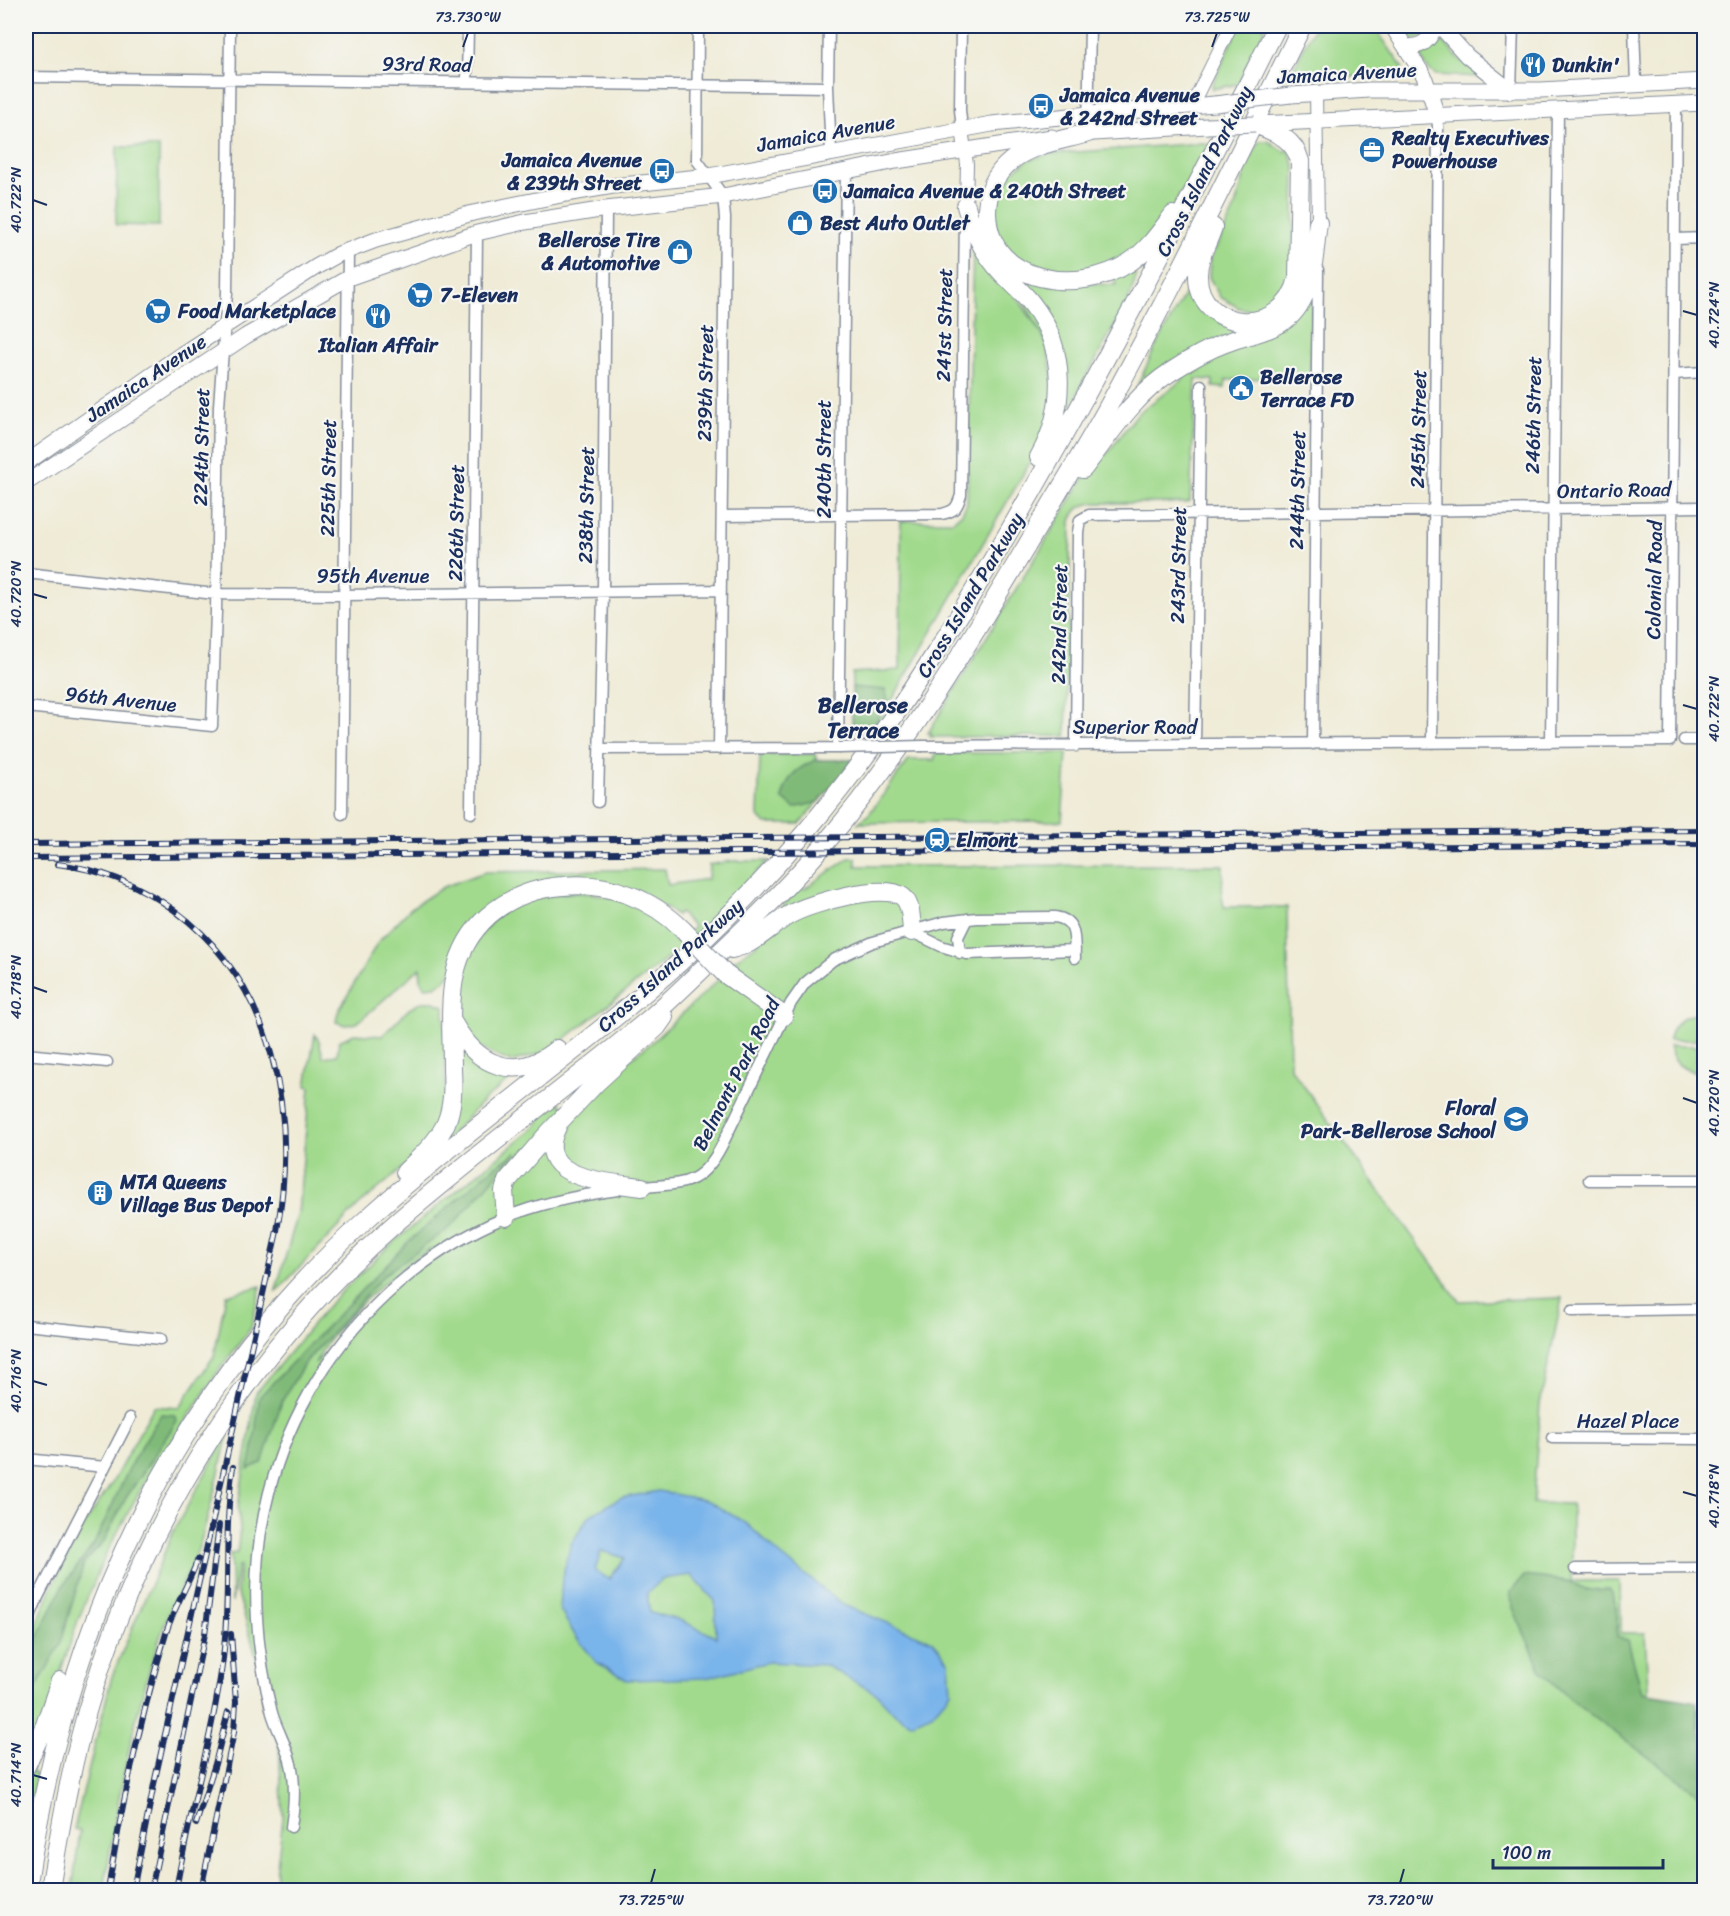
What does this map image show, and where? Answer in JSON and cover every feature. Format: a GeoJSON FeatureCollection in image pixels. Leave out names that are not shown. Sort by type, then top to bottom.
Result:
{"type":"FeatureCollection","features":[{"type":"Feature","properties":{"kind":"highway","name":"Cross Island Parkway"},"geometry":{"type":"LineString","coordinates":[[27,1890],[43,1797],[76,1668],[112,1575],[156,1485],[210,1399],[270,1319],[361,1224],[684,958],[733,910],[803,835],[854,772],[939,649],[998,550],[1129,317],[1277,26]]}},
{"type":"Feature","properties":{"kind":"highway","name":"Cross Island Parkway"},"geometry":{"type":"LineString","coordinates":[[50,1890],[72,1770],[94,1686],[115,1627],[150,1546],[188,1474],[233,1404],[309,1308],[367,1249],[427,1197],[683,988],[794,880],[879,777],[949,675],[1108,406],[1232,168],[1302,26]]}},
{"type":"Feature","properties":{"kind":"highway"},"geometry":{"type":"LineString","coordinates":[[1232,168],[1200,260],[1198,283],[1204,297],[1220,314],[1234,320],[1257,321],[1271,316],[1284,305],[1294,292],[1298,278],[1300,161],[1290,142],[1274,127],[1255,124]]}},
{"type":"Feature","properties":{"kind":"highway"},"geometry":{"type":"LineString","coordinates":[[1088,133],[1025,151],[1003,168],[993,183],[987,209],[992,238],[1002,254],[1026,272],[1055,280],[1078,281],[1101,276],[1122,267],[1146,249],[1199,183]]}},
{"type":"Feature","properties":{"kind":"highway"},"geometry":{"type":"LineString","coordinates":[[966,206],[974,233],[983,249],[1039,314],[1051,338],[1059,375],[1058,402],[1052,428],[1026,479],[998,550]]}},
{"type":"Feature","properties":{"kind":"highway"},"geometry":{"type":"LineString","coordinates":[[1035,532],[1127,411],[1159,380],[1199,354],[1229,341],[1268,331],[1290,316],[1302,300],[1309,283],[1318,223]]}},
{"type":"Feature","properties":{"kind":"highway"},"geometry":{"type":"LineString","coordinates":[[361,1224],[405,1171],[429,1149],[446,1123],[452,1097],[451,988],[455,970],[463,948],[483,920],[515,897],[554,886],[585,885],[627,894],[648,903],[683,930],[725,974],[784,1016]]}},
{"type":"Feature","properties":{"kind":"highway"},"geometry":{"type":"LineString","coordinates":[[719,954],[749,943],[775,923],[806,906],[838,897],[884,892],[898,895],[903,898],[909,908],[912,932]]}},
{"type":"Feature","properties":{"kind":"highway"},"geometry":{"type":"LineString","coordinates":[[506,1217],[504,1191],[507,1181],[596,1083],[657,1027],[683,988]]}},
{"type":"Feature","properties":{"kind":"highway"},"geometry":{"type":"LineString","coordinates":[[452,1022],[464,1042],[478,1055],[494,1064],[511,1068],[531,1065],[547,1057],[562,1045],[597,1030]]}},
{"type":"Feature","properties":{"kind":"highway"},"geometry":{"type":"LineString","coordinates":[[557,1125],[551,1142],[553,1154],[559,1166],[576,1175],[642,1187]]}},
{"type":"Feature","properties":{"kind":"highway"},"geometry":{"type":"LineString","coordinates":[[26,1766],[50,1713],[75,1637],[112,1575]]}},
{"type":"Feature","properties":{"kind":"highway"},"geometry":{"type":"LineString","coordinates":[[61,1890],[72,1770]]}},
{"type":"Feature","properties":{"kind":"main road"},"geometry":{"type":"LineString","coordinates":[[1392,26],[1424,76],[1437,115]]}},
{"type":"Feature","properties":{"kind":"main road"},"geometry":{"type":"LineString","coordinates":[[1406,47],[1425,43],[1437,26],[1467,56],[1511,91],[1503,104],[1493,112]]}},
{"type":"Feature","properties":{"kind":"main road","name":"Jamaica Avenue"},"geometry":{"type":"LineString","coordinates":[[26,463],[225,325],[316,267],[376,240],[472,213],[601,188],[709,176],[962,129],[1089,114],[1191,107],[1317,92],[1511,91],[1704,81]]}},
{"type":"Feature","properties":{"kind":"main road","name":"246th Street"},"geometry":{"type":"LineString","coordinates":[[1557,89],[1558,109]]}},
{"type":"Feature","properties":{"kind":"main road"},"geometry":{"type":"LineString","coordinates":[[1676,104],[1685,92],[1704,89]]}},
{"type":"Feature","properties":{"kind":"main road"},"geometry":{"type":"LineString","coordinates":[[1274,127],[1318,121],[1704,103]]}},
{"type":"Feature","properties":{"kind":"main road","name":"Jamaica Avenue"},"geometry":{"type":"LineString","coordinates":[[26,483],[246,336],[348,278],[477,233],[525,222],[606,209],[723,196],[965,149],[1088,133],[1255,124]]}},
{"type":"Feature","properties":{"kind":"street","name":"224th Street"},"geometry":{"type":"LineString","coordinates":[[212,726],[219,405],[221,353],[225,325],[230,26]]}},
{"type":"Feature","properties":{"kind":"street"},"geometry":{"type":"LineString","coordinates":[[467,82],[468,26]]}},
{"type":"Feature","properties":{"kind":"street"},"geometry":{"type":"LineString","coordinates":[[698,26],[697,160],[723,196]]}},
{"type":"Feature","properties":{"kind":"street"},"geometry":{"type":"LineString","coordinates":[[830,26],[828,87],[831,154]]}},
{"type":"Feature","properties":{"kind":"street","name":"241st Street"},"geometry":{"type":"LineString","coordinates":[[841,515],[942,514],[952,512],[957,508],[961,495],[967,164],[960,116],[961,26]]}},
{"type":"Feature","properties":{"kind":"street"},"geometry":{"type":"LineString","coordinates":[[1088,133],[1090,26]]}},
{"type":"Feature","properties":{"kind":"street"},"geometry":{"type":"LineString","coordinates":[[1511,91],[1513,26]]}},
{"type":"Feature","properties":{"kind":"street"},"geometry":{"type":"LineString","coordinates":[[1634,26],[1636,85]]}},
{"type":"Feature","properties":{"kind":"street"},"geometry":{"type":"LineString","coordinates":[[1191,107],[1229,28]]}},
{"type":"Feature","properties":{"kind":"street","name":"93rd Road"},"geometry":{"type":"LineString","coordinates":[[26,77],[828,87]]}},
{"type":"Feature","properties":{"kind":"street","name":"244th Street"},"geometry":{"type":"LineString","coordinates":[[1313,744],[1319,329],[1317,92]]}},
{"type":"Feature","properties":{"kind":"street","name":"Colonial Road"},"geometry":{"type":"LineString","coordinates":[[1670,741],[1676,104]]}},
{"type":"Feature","properties":{"kind":"street","name":"246th Street"},"geometry":{"type":"LineString","coordinates":[[1551,742],[1558,109]]}},
{"type":"Feature","properties":{"kind":"street","name":"245th Street"},"geometry":{"type":"LineString","coordinates":[[1432,743],[1437,115]]}},
{"type":"Feature","properties":{"kind":"street","name":"240th Street"},"geometry":{"type":"LineString","coordinates":[[838,747],[846,171]]}},
{"type":"Feature","properties":{"kind":"street","name":"239th Street"},"geometry":{"type":"LineString","coordinates":[[719,748],[725,218],[723,196]]}},
{"type":"Feature","properties":{"kind":"street","name":"238th Street"},"geometry":{"type":"LineString","coordinates":[[598,802],[603,592],[606,209]]}},
{"type":"Feature","properties":{"kind":"street","name":"226th Street"},"geometry":{"type":"LineString","coordinates":[[471,813],[477,233]]}},
{"type":"Feature","properties":{"kind":"street"},"geometry":{"type":"LineString","coordinates":[[1676,239],[1704,238]]}},
{"type":"Feature","properties":{"kind":"street","name":"225th Street"},"geometry":{"type":"LineString","coordinates":[[342,814],[348,251]]}},
{"type":"Feature","properties":{"kind":"street"},"geometry":{"type":"LineString","coordinates":[[1674,374],[1704,372]]}},
{"type":"Feature","properties":{"kind":"street","name":"243rd Street"},"geometry":{"type":"LineString","coordinates":[[1195,744],[1201,385]]}},
{"type":"Feature","properties":{"kind":"street","name":"Ontario Road"},"geometry":{"type":"LineString","coordinates":[[1095,513],[1701,507]]}},
{"type":"Feature","properties":{"kind":"street","name":"242nd Street"},"geometry":{"type":"LineString","coordinates":[[1076,746],[1078,532],[1080,520],[1095,513]]}},
{"type":"Feature","properties":{"kind":"street"},"geometry":{"type":"LineString","coordinates":[[722,516],[841,515]]}},
{"type":"Feature","properties":{"kind":"street","name":"95th Avenue"},"geometry":{"type":"LineString","coordinates":[[26,573],[215,594],[344,595],[721,590]]}},
{"type":"Feature","properties":{"kind":"street","name":"96th Avenue"},"geometry":{"type":"LineString","coordinates":[[26,707],[212,726]]}},
{"type":"Feature","properties":{"kind":"street"},"geometry":{"type":"LineString","coordinates":[[1684,740],[1704,740]]}},
{"type":"Feature","properties":{"kind":"street","name":"Superior Road"},"geometry":{"type":"LineString","coordinates":[[600,749],[1670,741]]}},
{"type":"Feature","properties":{"kind":"street","name":"Belmont Park Road"},"geometry":{"type":"LineString","coordinates":[[291,1827],[294,1795],[292,1772],[266,1688],[257,1619],[257,1572],[261,1529],[279,1458],[304,1401],[326,1364],[357,1324],[409,1274],[442,1251],[506,1217],[571,1197],[683,1184],[692,1180],[711,1164],[722,1145],[784,1016],[805,983],[832,960],[858,947],[926,926],[968,919],[1061,918],[1066,920],[1072,928],[1075,938],[1075,954],[1016,951],[976,955],[960,953],[912,932]]}},
{"type":"Feature","properties":{"kind":"street"},"geometry":{"type":"LineString","coordinates":[[960,953],[958,937],[968,919]]}},
{"type":"Feature","properties":{"kind":"street"},"geometry":{"type":"LineString","coordinates":[[26,1054],[107,1062]]}},
{"type":"Feature","properties":{"kind":"street"},"geometry":{"type":"LineString","coordinates":[[1589,1180],[1704,1180]]}},
{"type":"Feature","properties":{"kind":"street"},"geometry":{"type":"LineString","coordinates":[[1572,1311],[1704,1310]]}},
{"type":"Feature","properties":{"kind":"street"},"geometry":{"type":"LineString","coordinates":[[26,1325],[161,1339]]}},
{"type":"Feature","properties":{"kind":"street"},"geometry":{"type":"LineString","coordinates":[[26,1622],[130,1418]]}},
{"type":"Feature","properties":{"kind":"street","name":"Hazel Place"},"geometry":{"type":"LineString","coordinates":[[1552,1438],[1704,1439]]}},
{"type":"Feature","properties":{"kind":"street"},"geometry":{"type":"LineString","coordinates":[[26,1459],[105,1467]]}},
{"type":"Feature","properties":{"kind":"street"},"geometry":{"type":"LineString","coordinates":[[1575,1569],[1704,1568]]}},
{"type":"Feature","properties":{"kind":"street"},"geometry":{"type":"LineString","coordinates":[[26,1595],[38,1597]]}},
{"type":"Feature","properties":{"kind":"green space"},"geometry":{"type":"Polygon","coordinates":[[[1239,26],[1266,26],[1238,84],[1212,89],[1212,85],[1239,26]]]}},
{"type":"Feature","properties":{"kind":"green space"},"geometry":{"type":"Polygon","coordinates":[[[1315,26],[1374,26],[1402,67],[1403,73],[1288,79],[1315,26]]]}},
{"type":"Feature","properties":{"kind":"green space"},"geometry":{"type":"Polygon","coordinates":[[[1400,26],[1429,26],[1430,30],[1416,40],[1406,35],[1400,26]]]}},
{"type":"Feature","properties":{"kind":"green space"},"geometry":{"type":"Polygon","coordinates":[[[1441,41],[1460,60],[1481,75],[1480,77],[1436,75],[1429,70],[1420,56],[1441,41]]]}},
{"type":"Feature","properties":{"kind":"green space"},"geometry":{"type":"Polygon","coordinates":[[[1259,141],[1268,141],[1285,152],[1288,148],[1295,167],[1293,279],[1274,307],[1250,317],[1249,310],[1239,308],[1220,297],[1209,277],[1210,260],[1234,210],[1248,163],[1259,141]]]}},
{"type":"Feature","properties":{"kind":"green space"},"geometry":{"type":"Polygon","coordinates":[[[1210,144],[1166,219],[1135,254],[1101,273],[1058,276],[1020,263],[996,232],[995,196],[1012,167],[1015,170],[1028,160],[1050,154],[1210,144]]]}},
{"type":"Feature","properties":{"kind":"green space"},"geometry":{"type":"Polygon","coordinates":[[[117,147],[159,147],[159,226],[116,225],[117,147]]]}},
{"type":"Feature","properties":{"kind":"green space"},"geometry":{"type":"Polygon","coordinates":[[[973,247],[1021,303],[1046,341],[1055,390],[1047,433],[873,733],[863,732],[857,730],[852,722],[852,673],[900,670],[901,521],[953,521],[962,513],[967,503],[973,247]]]}},
{"type":"Feature","properties":{"kind":"green space"},"geometry":{"type":"Polygon","coordinates":[[[1004,265],[1095,284],[1116,285],[1114,278],[1126,271],[1137,275],[1129,299],[1056,433],[1065,378],[1004,265]]]}},
{"type":"Feature","properties":{"kind":"green space"},"geometry":{"type":"Polygon","coordinates":[[[1195,275],[1221,323],[1234,329],[1234,334],[1196,350],[1138,384],[1153,352],[1195,275]]]}},
{"type":"Feature","properties":{"kind":"green space"},"geometry":{"type":"Polygon","coordinates":[[[1312,296],[1310,376],[1226,380],[1225,388],[1213,387],[1213,380],[1196,379],[1190,501],[1186,503],[1093,503],[1081,507],[1074,514],[1071,521],[1066,736],[930,737],[932,733],[928,733],[1098,455],[1105,456],[1138,413],[1183,380],[1182,373],[1312,296]]]}},
{"type":"Feature","properties":{"kind":"green space"},"geometry":{"type":"Polygon","coordinates":[[[852,687],[885,690],[888,700],[879,714],[873,733],[865,733],[854,728],[852,687]]]}},
{"type":"Feature","properties":{"kind":"green space"},"geometry":{"type":"Polygon","coordinates":[[[936,753],[1067,753],[1062,821],[858,823],[869,814],[909,760],[934,760],[936,753]]]}},
{"type":"Feature","properties":{"kind":"green space"},"geometry":{"type":"Polygon","coordinates":[[[815,754],[817,760],[853,760],[800,824],[766,824],[758,816],[760,755],[815,754]]]}},
{"type":"Feature","properties":{"kind":"green space"},"geometry":{"type":"Polygon","coordinates":[[[816,760],[853,760],[819,802],[794,808],[782,798],[787,784],[793,774],[816,760]]]}},
{"type":"Feature","properties":{"kind":"green space"},"geometry":{"type":"Polygon","coordinates":[[[849,858],[856,858],[856,866],[1223,865],[1224,907],[1287,907],[1290,1067],[1459,1301],[1562,1298],[1540,1404],[1533,1503],[1572,1504],[1572,1581],[1620,1581],[1621,1633],[1645,1633],[1649,1708],[1699,1709],[1701,1767],[1704,1768],[1704,1890],[274,1890],[283,1818],[278,1730],[237,1591],[240,1566],[238,1566],[232,1602],[230,1554],[237,1553],[240,1529],[238,1507],[256,1393],[332,1301],[390,1245],[535,1127],[543,1115],[560,1102],[563,1109],[651,1043],[731,968],[728,965],[756,945],[775,915],[800,887],[804,889],[849,858]],[[431,1249],[399,1271],[350,1315],[324,1347],[315,1363],[431,1249]]]}},
{"type":"Feature","properties":{"kind":"green space"},"geometry":{"type":"Polygon","coordinates":[[[732,861],[768,861],[686,944],[549,1051],[511,1062],[478,1046],[463,1023],[459,999],[463,971],[473,948],[496,918],[522,902],[559,894],[578,893],[616,899],[634,905],[667,925],[681,939],[694,927],[680,913],[677,915],[639,891],[512,893],[444,981],[435,986],[425,987],[421,979],[420,968],[357,1023],[345,1025],[336,1022],[338,1012],[378,942],[412,907],[443,887],[485,872],[665,869],[668,885],[708,879],[709,865],[732,861]]]}},
{"type":"Feature","properties":{"kind":"green space"},"geometry":{"type":"Polygon","coordinates":[[[422,1002],[434,1002],[444,1006],[446,1105],[422,1152],[359,1205],[275,1293],[298,1213],[310,1087],[306,1086],[315,1034],[323,1057],[337,1055],[339,1041],[354,1034],[382,1036],[409,1009],[422,1002]]]}},
{"type":"Feature","properties":{"kind":"green space"},"geometry":{"type":"Polygon","coordinates":[[[1697,1014],[1697,1040],[1669,1040],[1672,1029],[1678,1021],[1697,1014]]]}},
{"type":"Feature","properties":{"kind":"green space"},"geometry":{"type":"Polygon","coordinates":[[[1669,1046],[1697,1046],[1697,1072],[1678,1064],[1669,1046]]]}},
{"type":"Feature","properties":{"kind":"green space"},"geometry":{"type":"Polygon","coordinates":[[[459,1047],[512,1074],[512,1078],[484,1100],[442,1144],[459,1047]]]}},
{"type":"Feature","properties":{"kind":"green space"},"geometry":{"type":"Polygon","coordinates":[[[516,1153],[451,1227],[385,1274],[304,1364],[282,1401],[262,1463],[248,1469],[253,1451],[260,1396],[407,1243],[494,1167],[516,1153]]]}},
{"type":"Feature","properties":{"kind":"green space"},"geometry":{"type":"Polygon","coordinates":[[[261,1286],[251,1328],[220,1369],[143,1485],[106,1554],[78,1620],[51,1700],[26,1756],[26,1652],[51,1589],[85,1523],[111,1485],[154,1406],[179,1408],[214,1356],[226,1295],[261,1286]]]}},
{"type":"Feature","properties":{"kind":"green space"},"geometry":{"type":"Polygon","coordinates":[[[161,1414],[174,1415],[177,1421],[126,1498],[104,1541],[84,1563],[60,1645],[35,1690],[26,1680],[37,1639],[63,1586],[94,1544],[133,1460],[161,1414]]]}},
{"type":"Feature","properties":{"kind":"green space"},"geometry":{"type":"Polygon","coordinates":[[[228,1433],[197,1553],[168,1614],[144,1688],[121,1789],[104,1890],[72,1890],[80,1831],[74,1829],[112,1676],[173,1532],[228,1433]]]}},
{"type":"Feature","properties":{"kind":"green space"},"geometry":{"type":"Polygon","coordinates":[[[1524,1576],[1567,1581],[1585,1590],[1609,1589],[1617,1608],[1617,1637],[1628,1640],[1642,1693],[1697,1702],[1697,1720],[1704,1746],[1704,1798],[1571,1700],[1541,1671],[1513,1608],[1510,1593],[1524,1576]]]}},
{"type":"Feature","properties":{"kind":"green space"},"geometry":{"type":"Polygon","coordinates":[[[31,1771],[36,1775],[26,1834],[26,1779],[31,1771]]]}},
{"type":"Feature","properties":{"kind":"water"},"geometry":{"type":"Polygon","coordinates":[[[659,1491],[708,1501],[746,1523],[778,1553],[843,1605],[933,1641],[949,1662],[951,1692],[932,1714],[911,1723],[895,1714],[877,1694],[825,1665],[768,1662],[706,1678],[627,1680],[596,1662],[576,1637],[560,1610],[562,1578],[571,1544],[589,1516],[620,1498],[659,1491]],[[601,1551],[595,1571],[609,1579],[625,1558],[601,1551]],[[691,1575],[663,1579],[647,1593],[650,1613],[680,1620],[716,1637],[715,1601],[691,1575]]]}},
{"type":"Feature","properties":{"kind":"railway"},"geometry":{"type":"LineString","coordinates":[[26,844],[1704,830]]}},
{"type":"Feature","properties":{"kind":"railway"},"geometry":{"type":"LineString","coordinates":[[26,858],[1704,844]]}},
{"type":"Feature","properties":{"kind":"railway"},"geometry":{"type":"LineString","coordinates":[[57,864],[104,874],[147,893],[174,910],[208,940],[236,975],[257,1013],[271,1054],[280,1098],[284,1142],[283,1187],[277,1231],[154,1784],[133,1890]]}},
{"type":"Feature","properties":{"kind":"railway"},"geometry":{"type":"LineString","coordinates":[[176,1890],[219,1687],[223,1658],[227,1610],[228,1514],[233,1467]]}},
{"type":"Feature","properties":{"kind":"railway"},"geometry":{"type":"LineString","coordinates":[[151,1890],[205,1634],[219,1525]]}},
{"type":"Feature","properties":{"kind":"railway"},"geometry":{"type":"LineString","coordinates":[[108,1890],[119,1825],[149,1694],[167,1630],[198,1559]]}},
{"type":"Feature","properties":{"kind":"railway"},"geometry":{"type":"LineString","coordinates":[[201,1890],[234,1732],[236,1702],[231,1634]]}},
{"type":"Feature","properties":{"kind":"railway"},"geometry":{"type":"LineString","coordinates":[[196,1824],[228,1712]]}},
{"type":"Feature","properties":{"kind":"place","name":"Dunkin'"},"geometry":{"type":"Point","coordinates":[1533,65]}},
{"type":"Feature","properties":{"kind":"place","name":"Jamaica Avenue & 242nd Street"},"geometry":{"type":"Point","coordinates":[1041,106]}},
{"type":"Feature","properties":{"kind":"place","name":"Realty Executives Powerhouse"},"geometry":{"type":"Point","coordinates":[1372,150]}},
{"type":"Feature","properties":{"kind":"place","name":"Jamaica Avenue & 239th Street"},"geometry":{"type":"Point","coordinates":[662,171]}},
{"type":"Feature","properties":{"kind":"place","name":"Jamaica Avenue & 240th Street"},"geometry":{"type":"Point","coordinates":[825,191]}},
{"type":"Feature","properties":{"kind":"place","name":"Best Auto Outlet"},"geometry":{"type":"Point","coordinates":[800,223]}},
{"type":"Feature","properties":{"kind":"place","name":"Bellerose Tire & Automotive"},"geometry":{"type":"Point","coordinates":[680,252]}},
{"type":"Feature","properties":{"kind":"place","name":"7-Eleven"},"geometry":{"type":"Point","coordinates":[420,295]}},
{"type":"Feature","properties":{"kind":"place","name":"Food Marketplace"},"geometry":{"type":"Point","coordinates":[158,311]}},
{"type":"Feature","properties":{"kind":"place","name":"Italian Affair"},"geometry":{"type":"Point","coordinates":[378,316]}},
{"type":"Feature","properties":{"kind":"place","name":"Bellerose Terrace FD"},"geometry":{"type":"Point","coordinates":[1241,388]}},
{"type":"Feature","properties":{"kind":"place","name":"Elmont"},"geometry":{"type":"Point","coordinates":[937,840]}},
{"type":"Feature","properties":{"kind":"place","name":"Floral Park-Bellerose School"},"geometry":{"type":"Point","coordinates":[1516,1119]}},
{"type":"Feature","properties":{"kind":"place","name":"MTA Queens Village Bus Depot"},"geometry":{"type":"Point","coordinates":[100,1193]}},
{"type":"Feature","properties":{"kind":"district","name":"Bellerose Terrace"},"geometry":{"type":"Point","coordinates":[863,718]}}]}
